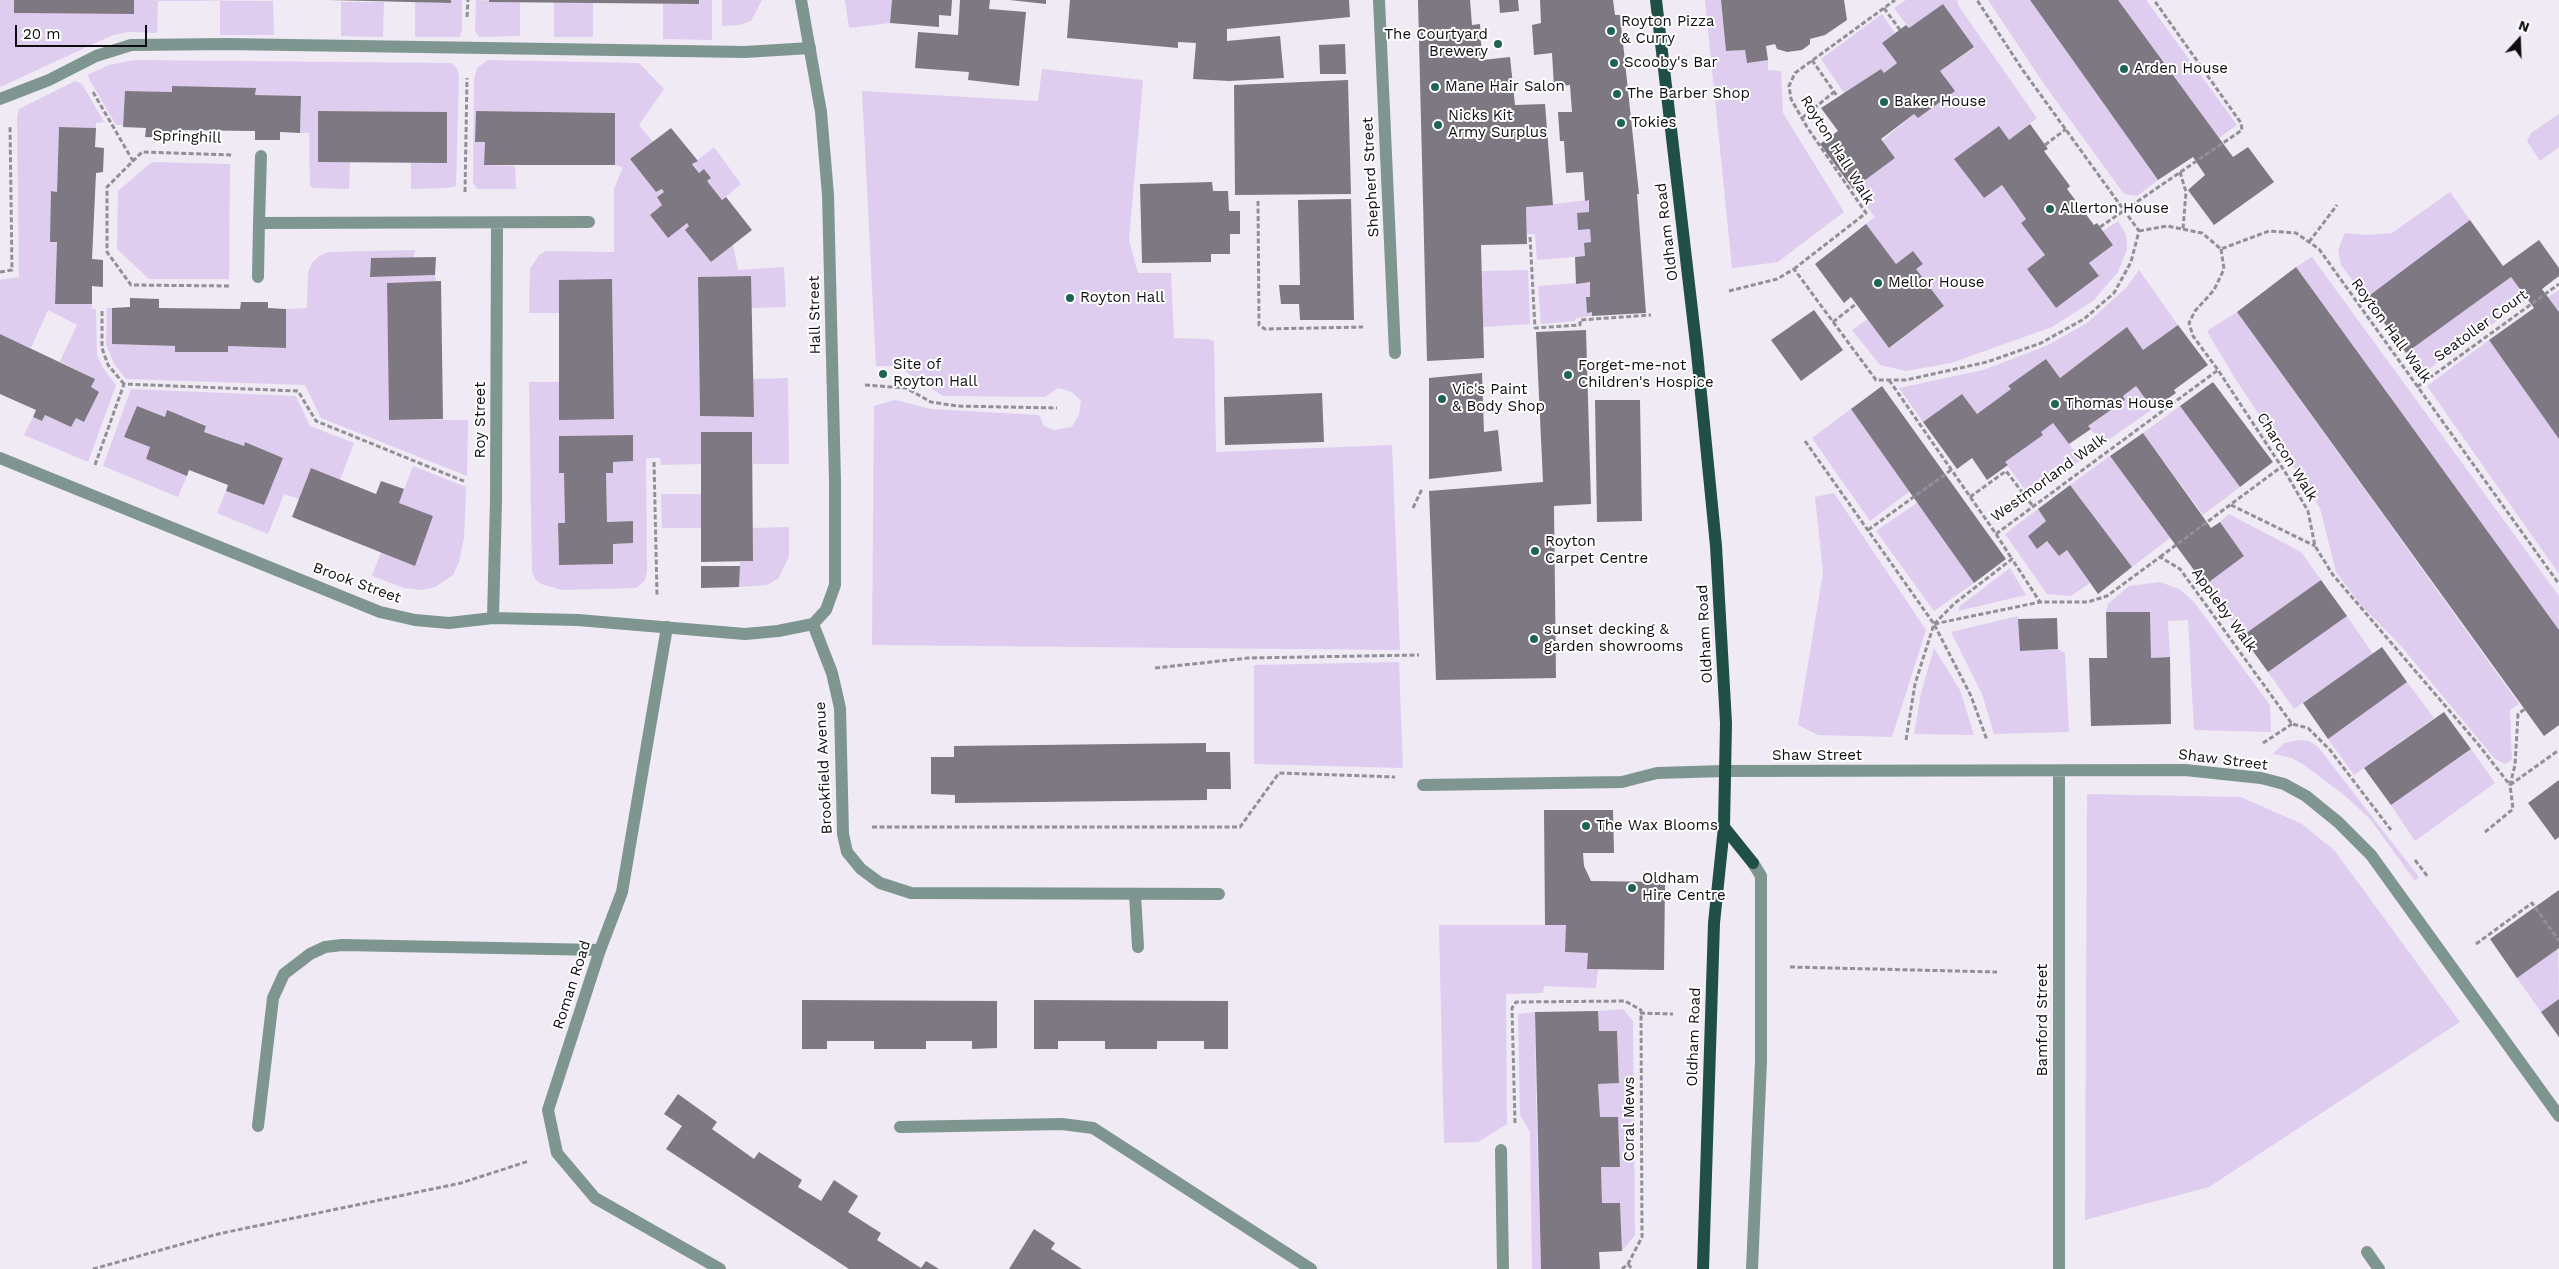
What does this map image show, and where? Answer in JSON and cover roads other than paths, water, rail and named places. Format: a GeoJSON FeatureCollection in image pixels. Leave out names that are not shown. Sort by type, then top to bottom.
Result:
{"type":"FeatureCollection","features":[{"type":"Feature","properties":{"kind":"main road","name":"Oldham Road"},"geometry":{"type":"LineString","coordinates":[[1656,0],[1697,353],[1716,546],[1726,723],[1724,827],[1714,924],[1702,1269]]}},
{"type":"Feature","properties":{"kind":"main road"},"geometry":{"type":"LineString","coordinates":[[1724,827],[1752,863]]}},
{"type":"Feature","properties":{"kind":"street","name":"Hall Street"},"geometry":{"type":"LineString","coordinates":[[801,0],[821,112],[828,195],[836,519],[835,586],[826,610],[813,624]]}},
{"type":"Feature","properties":{"kind":"street","name":"Shepherd Street"},"geometry":{"type":"LineString","coordinates":[[1379,0],[1395,353]]}},
{"type":"Feature","properties":{"kind":"street"},"geometry":{"type":"LineString","coordinates":[[5,97],[96,56],[131,45],[226,44],[745,52],[810,48]]}},
{"type":"Feature","properties":{"kind":"street"},"geometry":{"type":"LineString","coordinates":[[258,276],[260,156]]}},
{"type":"Feature","properties":{"kind":"street"},"geometry":{"type":"LineString","coordinates":[[259,223],[589,222]]}},
{"type":"Feature","properties":{"kind":"street","name":"Roy Street"},"geometry":{"type":"LineString","coordinates":[[493,618],[496,501],[497,223]]}},
{"type":"Feature","properties":{"kind":"street","name":"Brook Street"},"geometry":{"type":"LineString","coordinates":[[0,458],[380,612],[415,620],[449,623],[493,618],[578,620],[746,634],[778,631],[813,624]]}},
{"type":"Feature","properties":{"kind":"street","name":"Brookfield Avenue"},"geometry":{"type":"LineString","coordinates":[[813,624],[832,673],[840,708],[843,834],[847,852],[861,869],[880,883],[911,893],[1220,894]]}},
{"type":"Feature","properties":{"kind":"street","name":"Roman Road"},"geometry":{"type":"LineString","coordinates":[[666,627],[622,892],[600,950],[548,1110],[557,1153],[595,1198],[720,1269]]}},
{"type":"Feature","properties":{"kind":"street","name":"Shaw Street"},"geometry":{"type":"LineString","coordinates":[[1424,785],[1622,782],[1657,773],[1724,771],[2059,772],[2185,770],[2261,778],[2284,784],[2306,796],[2338,822],[2371,855],[2559,1116]]}},
{"type":"Feature","properties":{"kind":"street","name":"Bamford Street"},"geometry":{"type":"LineString","coordinates":[[2059,772],[2059,1269]]}},
{"type":"Feature","properties":{"kind":"street"},"geometry":{"type":"LineString","coordinates":[[1752,863],[1761,876],[1761,1061],[1752,1269]]}},
{"type":"Feature","properties":{"kind":"street"},"geometry":{"type":"LineString","coordinates":[[1136,894],[1138,947]]}},
{"type":"Feature","properties":{"kind":"street"},"geometry":{"type":"LineString","coordinates":[[258,1126],[273,998],[284,974],[310,954],[325,947],[342,944],[600,950]]}},
{"type":"Feature","properties":{"kind":"street"},"geometry":{"type":"LineString","coordinates":[[900,1127],[1062,1124],[1093,1128],[1311,1269]]}},
{"type":"Feature","properties":{"kind":"street"},"geometry":{"type":"LineString","coordinates":[[1501,1150],[1503,1269]]}},
{"type":"Feature","properties":{"kind":"street"},"geometry":{"type":"LineString","coordinates":[[2367,1252],[2379,1269]]}},
{"type":"Feature","properties":{"kind":"place","name":"Royton Pizza & Curry"},"geometry":{"type":"Point","coordinates":[1611,31]}},
{"type":"Feature","properties":{"kind":"place","name":"The Courtyard Brewery"},"geometry":{"type":"Point","coordinates":[1498,44]}},
{"type":"Feature","properties":{"kind":"place","name":"Scooby's Bar"},"geometry":{"type":"Point","coordinates":[1614,63]}},
{"type":"Feature","properties":{"kind":"place","name":"Arden House"},"geometry":{"type":"Point","coordinates":[2124,69]}},
{"type":"Feature","properties":{"kind":"place","name":"Mane Hair Salon"},"geometry":{"type":"Point","coordinates":[1435,87]}},
{"type":"Feature","properties":{"kind":"place","name":"The Barber Shop"},"geometry":{"type":"Point","coordinates":[1617,94]}},
{"type":"Feature","properties":{"kind":"place","name":"Baker House"},"geometry":{"type":"Point","coordinates":[1884,102]}},
{"type":"Feature","properties":{"kind":"place","name":"Tokies"},"geometry":{"type":"Point","coordinates":[1621,123]}},
{"type":"Feature","properties":{"kind":"place","name":"Nicks Kit Army Surplus"},"geometry":{"type":"Point","coordinates":[1438,125]}},
{"type":"Feature","properties":{"kind":"place","name":"Allerton House"},"geometry":{"type":"Point","coordinates":[2050,209]}},
{"type":"Feature","properties":{"kind":"place","name":"Mellor House"},"geometry":{"type":"Point","coordinates":[1878,283]}},
{"type":"Feature","properties":{"kind":"place","name":"Royton Hall"},"geometry":{"type":"Point","coordinates":[1070,298]}},
{"type":"Feature","properties":{"kind":"place","name":"Site of Royton Hall"},"geometry":{"type":"Point","coordinates":[883,374]}},
{"type":"Feature","properties":{"kind":"place","name":"Forget-me-not Children's Hospice"},"geometry":{"type":"Point","coordinates":[1568,375]}},
{"type":"Feature","properties":{"kind":"place","name":"Vic's Paint & Body Shop"},"geometry":{"type":"Point","coordinates":[1442,399]}},
{"type":"Feature","properties":{"kind":"place","name":"Thomas House"},"geometry":{"type":"Point","coordinates":[2055,404]}},
{"type":"Feature","properties":{"kind":"place","name":"Royton Carpet Centre"},"geometry":{"type":"Point","coordinates":[1535,551]}},
{"type":"Feature","properties":{"kind":"place","name":"sunset decking & garden showrooms"},"geometry":{"type":"Point","coordinates":[1534,639]}},
{"type":"Feature","properties":{"kind":"place","name":"The Wax Blooms"},"geometry":{"type":"Point","coordinates":[1586,826]}},
{"type":"Feature","properties":{"kind":"place","name":"Oldham Hire Centre"},"geometry":{"type":"Point","coordinates":[1632,888]}}]}
